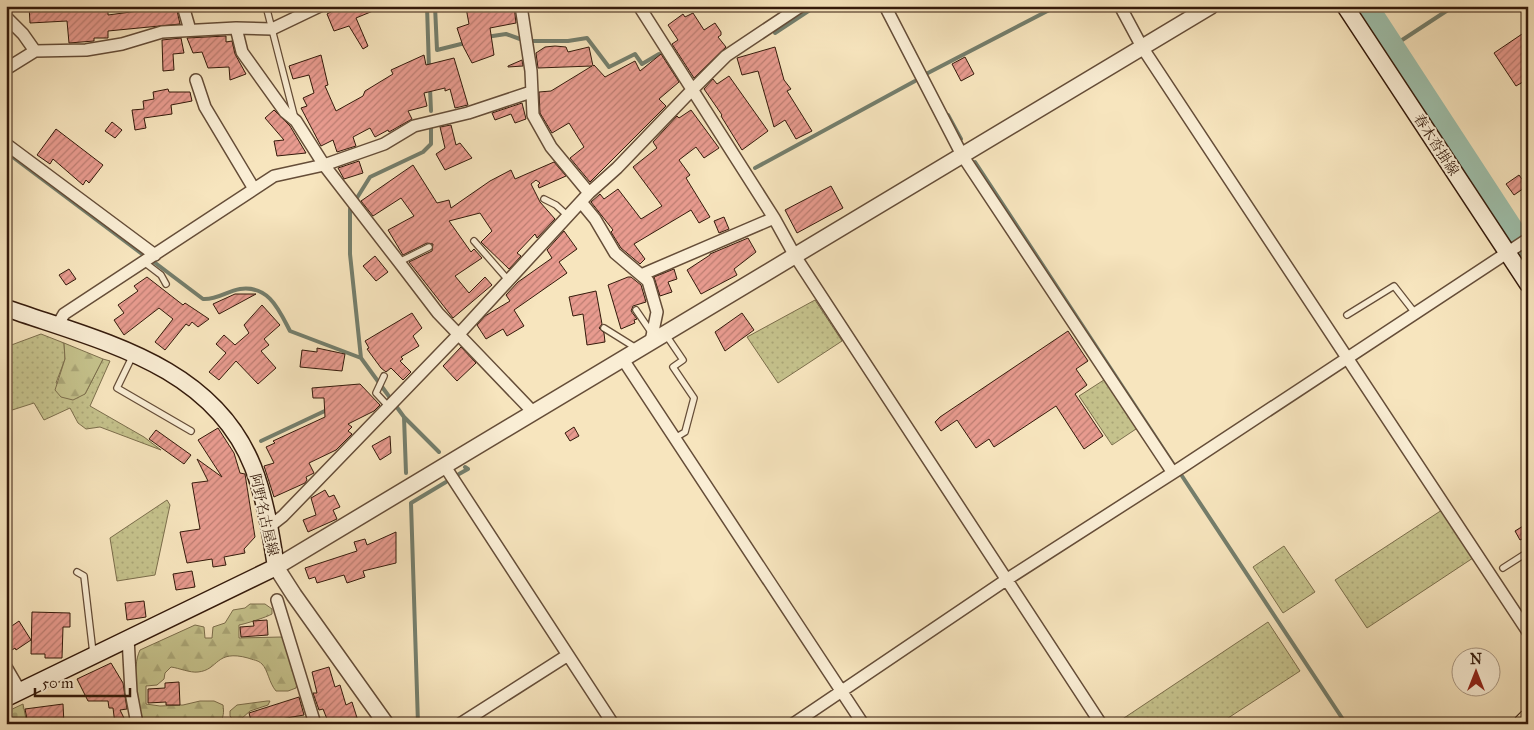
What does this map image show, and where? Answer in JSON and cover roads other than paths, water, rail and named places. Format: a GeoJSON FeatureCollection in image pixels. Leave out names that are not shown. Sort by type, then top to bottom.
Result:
{"type":"FeatureCollection","features":[{"type":"Feature","properties":{"kind":"main road","name":"春木沓掛線"},"geometry":{"type":"LineString","coordinates":[[1345,6],[1510,252],[1528,284]]}},
{"type":"Feature","properties":{"kind":"main road","name":"阿野名古屋線"},"geometry":{"type":"LineString","coordinates":[[6,308],[134,353],[176,374],[200,392],[236,435],[253,467],[269,527],[276,567],[13,694]]}},
{"type":"Feature","properties":{"kind":"main road"},"geometry":{"type":"LineString","coordinates":[[1522,724],[1528,719]]}},
{"type":"Feature","properties":{"kind":"street"},"geometry":{"type":"LineString","coordinates":[[182,6],[190,30]]}},
{"type":"Feature","properties":{"kind":"street"},"geometry":{"type":"LineString","coordinates":[[6,69],[35,51],[86,50],[122,44],[162,32],[236,28],[272,29],[320,6]]}},
{"type":"Feature","properties":{"kind":"street"},"geometry":{"type":"LineString","coordinates":[[521,6],[531,71],[533,115],[551,147],[589,193]]}},
{"type":"Feature","properties":{"kind":"street"},"geometry":{"type":"LineString","coordinates":[[638,6],[774,218],[795,256],[1101,724]]}},
{"type":"Feature","properties":{"kind":"street"},"geometry":{"type":"LineString","coordinates":[[269,527],[283,516],[459,334],[589,193],[617,168],[726,56],[801,6]]}},
{"type":"Feature","properties":{"kind":"street"},"geometry":{"type":"LineString","coordinates":[[885,6],[962,155],[1173,473]]}},
{"type":"Feature","properties":{"kind":"street"},"geometry":{"type":"LineString","coordinates":[[1120,6],[1142,47],[1528,632]]}},
{"type":"Feature","properties":{"kind":"street"},"geometry":{"type":"LineString","coordinates":[[386,724],[276,567],[652,339],[795,256],[1211,6]]}},
{"type":"Feature","properties":{"kind":"street"},"geometry":{"type":"LineString","coordinates":[[6,18],[23,34],[35,51]]}},
{"type":"Feature","properties":{"kind":"street"},"geometry":{"type":"LineString","coordinates":[[236,28],[242,52],[285,112],[296,121],[324,164],[399,262],[438,312],[533,412]]}},
{"type":"Feature","properties":{"kind":"street"},"geometry":{"type":"LineString","coordinates":[[196,80],[204,108],[254,189]]}},
{"type":"Feature","properties":{"kind":"street"},"geometry":{"type":"LineString","coordinates":[[57,326],[64,314],[274,176],[324,164],[384,144],[414,126],[468,113],[531,92]]}},
{"type":"Feature","properties":{"kind":"street"},"geometry":{"type":"LineString","coordinates":[[6,144],[155,255]]}},
{"type":"Feature","properties":{"kind":"street"},"geometry":{"type":"LineString","coordinates":[[581,202],[595,219],[615,253],[648,281],[657,312],[652,339]]}},
{"type":"Feature","properties":{"kind":"street"},"geometry":{"type":"LineString","coordinates":[[641,275],[774,218]]}},
{"type":"Feature","properties":{"kind":"street"},"geometry":{"type":"LineString","coordinates":[[793,724],[1006,580],[1173,473],[1528,239]]}},
{"type":"Feature","properties":{"kind":"street"},"geometry":{"type":"LineString","coordinates":[[622,358],[862,724]]}},
{"type":"Feature","properties":{"kind":"street"},"geometry":{"type":"LineString","coordinates":[[444,465],[613,724]]}},
{"type":"Feature","properties":{"kind":"street"},"geometry":{"type":"LineString","coordinates":[[276,600],[315,724]]}},
{"type":"Feature","properties":{"kind":"street"},"geometry":{"type":"LineString","coordinates":[[128,638],[132,692],[137,724]]}},
{"type":"Feature","properties":{"kind":"street"},"geometry":{"type":"LineString","coordinates":[[460,724],[568,655]]}},
{"type":"Feature","properties":{"kind":"street"},"geometry":{"type":"LineString","coordinates":[[6,667],[13,694]]}},
{"type":"Feature","properties":{"kind":"lane"},"geometry":{"type":"LineString","coordinates":[[266,6],[296,121]]}},
{"type":"Feature","properties":{"kind":"lane"},"geometry":{"type":"LineString","coordinates":[[544,199],[556,205],[568,216]]}},
{"type":"Feature","properties":{"kind":"lane"},"geometry":{"type":"LineString","coordinates":[[474,241],[509,280]]}},
{"type":"Feature","properties":{"kind":"lane"},"geometry":{"type":"LineString","coordinates":[[399,262],[429,247]]}},
{"type":"Feature","properties":{"kind":"lane"},"geometry":{"type":"LineString","coordinates":[[144,262],[162,275],[166,284]]}},
{"type":"Feature","properties":{"kind":"lane"},"geometry":{"type":"LineString","coordinates":[[1347,315],[1394,286],[1415,313]]}},
{"type":"Feature","properties":{"kind":"lane"},"geometry":{"type":"LineString","coordinates":[[636,310],[652,339]]}},
{"type":"Feature","properties":{"kind":"lane"},"geometry":{"type":"LineString","coordinates":[[604,328],[652,339],[683,360],[673,367],[694,398],[685,432],[675,438]]}},
{"type":"Feature","properties":{"kind":"lane"},"geometry":{"type":"LineString","coordinates":[[134,353],[117,388],[191,431]]}},
{"type":"Feature","properties":{"kind":"lane"},"geometry":{"type":"LineString","coordinates":[[383,378],[376,393],[392,403]]}},
{"type":"Feature","properties":{"kind":"lane"},"geometry":{"type":"LineString","coordinates":[[1503,568],[1528,552]]}},
{"type":"Feature","properties":{"kind":"lane"},"geometry":{"type":"LineString","coordinates":[[77,572],[84,576],[93,655]]}},
{"type":"Feature","properties":{"kind":"waterway"},"geometry":{"type":"LineString","coordinates":[[427,6],[429,69]]}},
{"type":"Feature","properties":{"kind":"waterway"},"geometry":{"type":"LineString","coordinates":[[435,6],[437,50],[465,43]]}},
{"type":"Feature","properties":{"kind":"waterway"},"geometry":{"type":"LineString","coordinates":[[775,33],[816,6]]}},
{"type":"Feature","properties":{"kind":"waterway"},"geometry":{"type":"LineString","coordinates":[[926,74],[1057,6]]}},
{"type":"Feature","properties":{"kind":"waterway"},"geometry":{"type":"LineString","coordinates":[[1367,6],[1528,253]]}},
{"type":"Feature","properties":{"kind":"waterway"},"geometry":{"type":"LineString","coordinates":[[1393,46],[1454,6]]}},
{"type":"Feature","properties":{"kind":"waterway"},"geometry":{"type":"LineString","coordinates":[[486,37],[506,34],[520,39]]}},
{"type":"Feature","properties":{"kind":"waterway"},"geometry":{"type":"LineString","coordinates":[[532,41],[568,41],[587,38],[609,67],[635,54],[642,64],[659,54]]}},
{"type":"Feature","properties":{"kind":"waterway"},"geometry":{"type":"LineString","coordinates":[[755,168],[915,81]]}},
{"type":"Feature","properties":{"kind":"waterway"},"geometry":{"type":"LineString","coordinates":[[430,88],[431,111]]}},
{"type":"Feature","properties":{"kind":"waterway"},"geometry":{"type":"LineString","coordinates":[[948,115],[961,139]]}},
{"type":"Feature","properties":{"kind":"waterway"},"geometry":{"type":"LineString","coordinates":[[431,126],[431,144],[423,152],[370,177],[350,209],[350,254],[361,358],[404,417],[439,452]]}},
{"type":"Feature","properties":{"kind":"waterway"},"geometry":{"type":"LineString","coordinates":[[6,152],[142,254]]}},
{"type":"Feature","properties":{"kind":"waterway"},"geometry":{"type":"LineString","coordinates":[[975,162],[1174,465]]}},
{"type":"Feature","properties":{"kind":"waterway"},"geometry":{"type":"LineString","coordinates":[[154,262],[203,299],[213,298],[240,289],[258,291],[266,295],[277,307],[290,331],[361,358]]}},
{"type":"Feature","properties":{"kind":"waterway"},"geometry":{"type":"LineString","coordinates":[[261,441],[329,409]]}},
{"type":"Feature","properties":{"kind":"waterway"},"geometry":{"type":"LineString","coordinates":[[404,417],[406,473]]}},
{"type":"Feature","properties":{"kind":"waterway"},"geometry":{"type":"LineString","coordinates":[[459,474],[468,469],[465,467]]}},
{"type":"Feature","properties":{"kind":"waterway"},"geometry":{"type":"LineString","coordinates":[[1182,476],[1346,724]]}},
{"type":"Feature","properties":{"kind":"waterway"},"geometry":{"type":"LineString","coordinates":[[418,724],[411,503],[446,482]]}}]}
